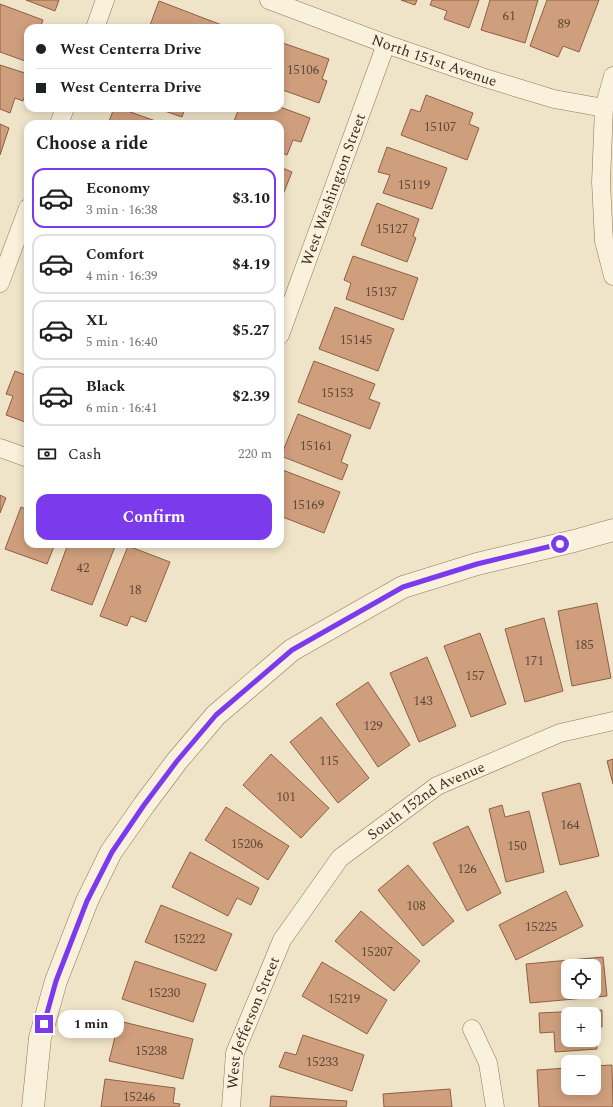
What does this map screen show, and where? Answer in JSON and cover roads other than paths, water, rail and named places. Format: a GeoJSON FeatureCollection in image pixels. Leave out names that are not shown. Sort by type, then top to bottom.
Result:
{"type":"FeatureCollection","features":[{"type":"Feature","properties":{"kind":"street"},"geometry":{"type":"LineString","coordinates":[[96,24],[105,0]]}},
{"type":"Feature","properties":{"kind":"street","name":"North 151st Avenue"},"geometry":{"type":"LineString","coordinates":[[269,0],[386,44],[485,78],[554,99],[604,108]]}},
{"type":"Feature","properties":{"kind":"street","name":"West Washington Street"},"geometry":{"type":"LineString","coordinates":[[284,324],[386,44]]}},
{"type":"Feature","properties":{"kind":"street"},"geometry":{"type":"LineString","coordinates":[[613,76],[604,108],[601,182],[604,241],[613,276]]}},
{"type":"Feature","properties":{"kind":"street"},"geometry":{"type":"LineString","coordinates":[[0,284],[24,219]]}},
{"type":"Feature","properties":{"kind":"street"},"geometry":{"type":"LineString","coordinates":[[0,448],[24,457]]}},
{"type":"Feature","properties":{"kind":"street"},"geometry":{"type":"LineString","coordinates":[[32,1107],[40,1038],[56,981],[87,901],[112,852],[144,805],[177,761],[216,715],[292,650],[403,587],[477,564],[574,541],[613,530]]}},
{"type":"Feature","properties":{"kind":"street","name":"South 152nd Avenue"},"geometry":{"type":"LineString","coordinates":[[282,940],[340,858],[438,786],[560,733],[613,721]]}},
{"type":"Feature","properties":{"kind":"street","name":"West Jefferson Street"},"geometry":{"type":"LineString","coordinates":[[231,1107],[235,1053],[282,940]]}},
{"type":"Feature","properties":{"kind":"street"},"geometry":{"type":"LineString","coordinates":[[472,1029],[488,1063],[495,1107]]}}]}
